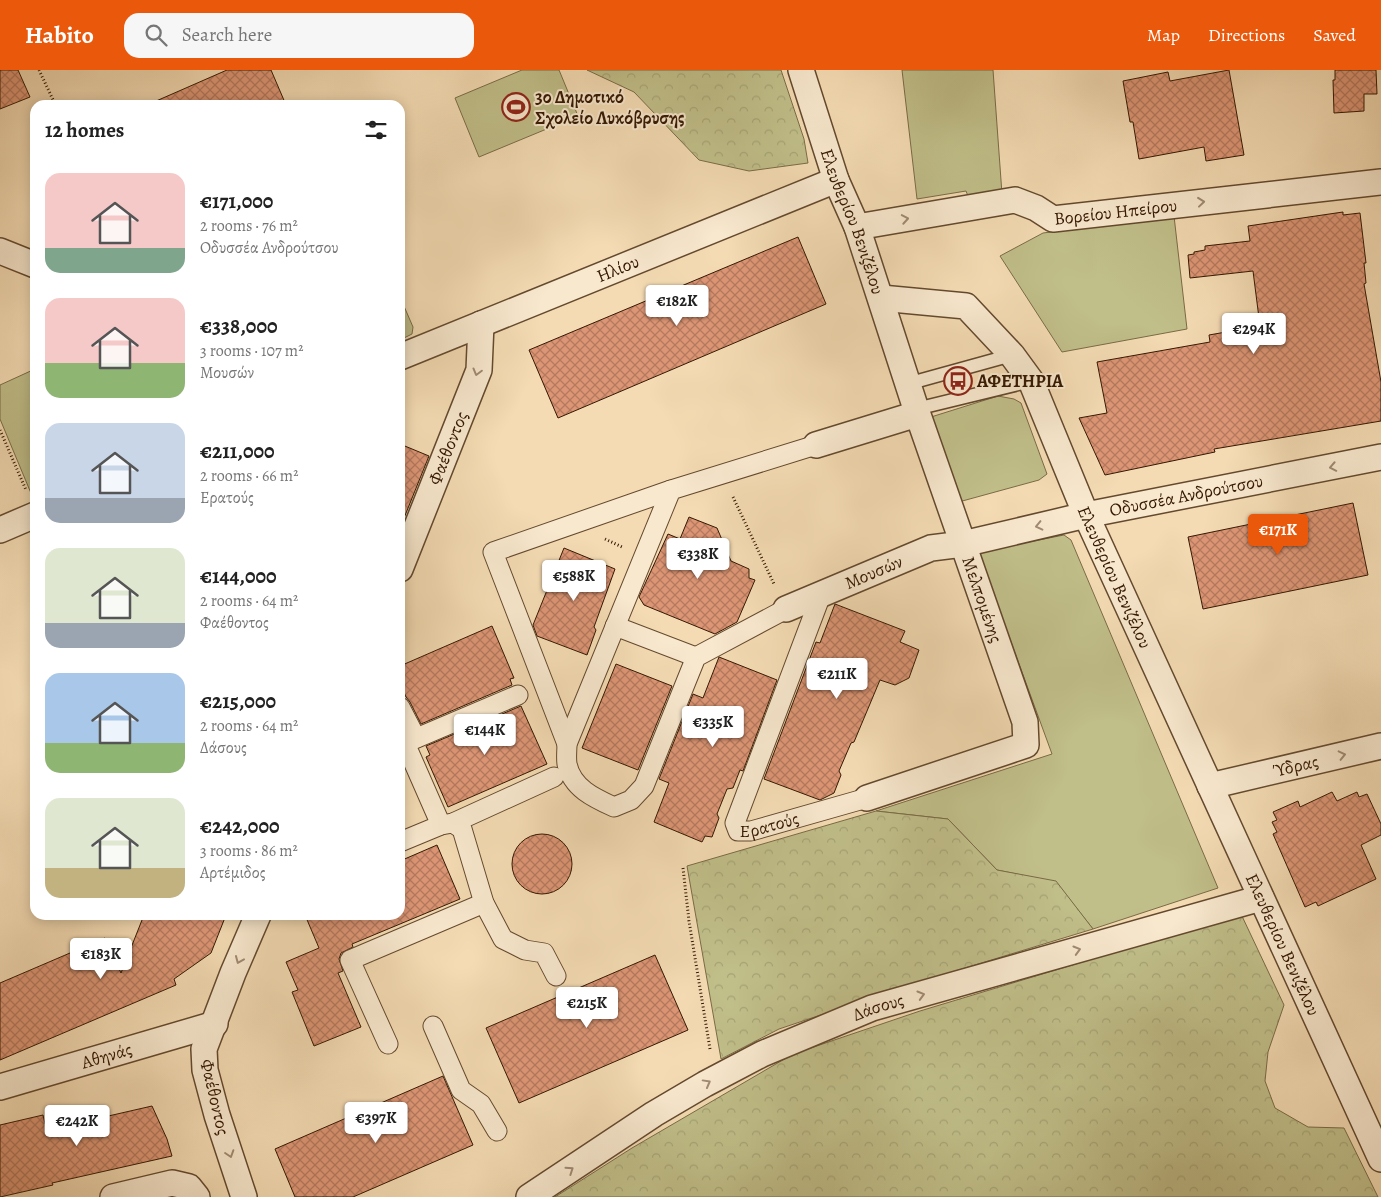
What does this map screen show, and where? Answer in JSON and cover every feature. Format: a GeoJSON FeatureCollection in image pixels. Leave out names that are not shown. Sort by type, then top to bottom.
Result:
{"type":"FeatureCollection","features":[{"type":"Feature","properties":{"kind":"street","name":"Ελευθερίου Βενιζέλου"},"geometry":{"type":"LineString","coordinates":[[801,70],[836,180],[857,227],[880,298],[966,306],[1012,355],[1031,381],[1086,515],[1381,1159]]}},
{"type":"Feature","properties":{"kind":"street","name":"Ηλίου"},"geometry":{"type":"LineString","coordinates":[[405,355],[836,180]]}},
{"type":"Feature","properties":{"kind":"street","name":"Βορείου Ηπείρου"},"geometry":{"type":"LineString","coordinates":[[857,227],[1015,200],[1036,208],[1053,219],[1381,182]]}},
{"type":"Feature","properties":{"kind":"street"},"geometry":{"type":"LineString","coordinates":[[0,251],[30,263]]}},
{"type":"Feature","properties":{"kind":"street","name":"Μελπομένης"},"geometry":{"type":"LineString","coordinates":[[868,798],[1026,745],[1025,722],[907,384],[880,298]]}},
{"type":"Feature","properties":{"kind":"street","name":"Φαέθοντος"},"geometry":{"type":"LineString","coordinates":[[405,556],[479,370],[481,324]]}},
{"type":"Feature","properties":{"kind":"street"},"geometry":{"type":"LineString","coordinates":[[786,609],[696,657],[644,786],[631,800],[614,807],[590,796],[575,781],[567,764],[567,744],[493,552],[671,490],[917,412]]}},
{"type":"Feature","properties":{"kind":"street","name":"Οδυσσέα Ανδρούτσου"},"geometry":{"type":"LineString","coordinates":[[963,544],[1086,515],[1381,458]]}},
{"type":"Feature","properties":{"kind":"street"},"geometry":{"type":"LineString","coordinates":[[567,744],[671,490]]}},
{"type":"Feature","properties":{"kind":"street"},"geometry":{"type":"LineString","coordinates":[[0,530],[30,505]]}},
{"type":"Feature","properties":{"kind":"street","name":"Μουσών"},"geometry":{"type":"LineString","coordinates":[[786,609],[931,548],[963,544]]}},
{"type":"Feature","properties":{"kind":"street","name":"Ερατούς"},"geometry":{"type":"LineString","coordinates":[[821,595],[736,823],[738,831],[751,831],[868,798]]}},
{"type":"Feature","properties":{"kind":"street"},"geometry":{"type":"LineString","coordinates":[[615,626],[696,657]]}},
{"type":"Feature","properties":{"kind":"street"},"geometry":{"type":"LineString","coordinates":[[405,743],[518,695]]}},
{"type":"Feature","properties":{"kind":"street"},"geometry":{"type":"LineString","coordinates":[[405,717],[416,738]]}},
{"type":"Feature","properties":{"kind":"street"},"geometry":{"type":"LineString","coordinates":[[405,745],[447,824],[462,829],[484,903],[503,939],[525,950],[544,952],[556,976]]}},
{"type":"Feature","properties":{"kind":"street","name":"Ύδρας"},"geometry":{"type":"LineString","coordinates":[[1210,786],[1381,746]]}},
{"type":"Feature","properties":{"kind":"street"},"geometry":{"type":"LineString","coordinates":[[405,840],[447,824],[554,777]]}},
{"type":"Feature","properties":{"kind":"street","name":"Δάσους"},"geometry":{"type":"LineString","coordinates":[[529,1197],[654,1114],[715,1079],[762,1054],[872,1008],[1261,898]]}},
{"type":"Feature","properties":{"kind":"street"},"geometry":{"type":"LineString","coordinates":[[388,1044],[350,960],[484,903]]}},
{"type":"Feature","properties":{"kind":"street","name":"Φαέθοντος"},"geometry":{"type":"LineString","coordinates":[[244,1197],[217,1115],[205,1070],[204,1049],[256,920]]}},
{"type":"Feature","properties":{"kind":"street","name":"Αθηνάς"},"geometry":{"type":"LineString","coordinates":[[0,1087],[215,1024]]}},
{"type":"Feature","properties":{"kind":"street"},"geometry":{"type":"LineString","coordinates":[[433,1026],[461,1090],[481,1104],[497,1131]]}},
{"type":"Feature","properties":{"kind":"street"},"geometry":{"type":"LineString","coordinates":[[113,1197],[172,1182],[189,1187],[197,1197]]}},
{"type":"Feature","properties":{"kind":"lane"},"geometry":{"type":"LineString","coordinates":[[907,384],[1012,355]]}},
{"type":"Feature","properties":{"kind":"lane"},"geometry":{"type":"LineString","coordinates":[[917,412],[1031,381]]}},
{"type":"Feature","properties":{"kind":"path"},"geometry":{"type":"LineString","coordinates":[[39,70],[53,100]]}},
{"type":"Feature","properties":{"kind":"path"},"geometry":{"type":"LineString","coordinates":[[0,430],[30,502]]}},
{"type":"Feature","properties":{"kind":"path"},"geometry":{"type":"LineString","coordinates":[[722,474],[786,609]]}},
{"type":"Feature","properties":{"kind":"path"},"geometry":{"type":"LineString","coordinates":[[683,868],[715,1079]]}},
{"type":"Feature","properties":{"kind":"green space","name":"3ο Δημοτικό Σχολείο Λυκόβρυσης"},"geometry":{"type":"Polygon","coordinates":[[[522,70],[559,70],[578,116],[479,157],[455,98],[522,70]]]}},
{"type":"Feature","properties":{"kind":"green space"},"geometry":{"type":"Polygon","coordinates":[[[587,70],[781,70],[804,139],[808,163],[749,171],[699,160],[634,92],[587,70]]]}},
{"type":"Feature","properties":{"kind":"green space"},"geometry":{"type":"Polygon","coordinates":[[[902,70],[993,70],[1002,194],[968,196],[966,191],[917,199],[902,70]]]}},
{"type":"Feature","properties":{"kind":"green space"},"geometry":{"type":"Polygon","coordinates":[[[1174,216],[1187,329],[1062,352],[1000,256],[1043,233],[1174,216]]]}},
{"type":"Feature","properties":{"kind":"green space"},"geometry":{"type":"Polygon","coordinates":[[[405,309],[413,327],[412,334],[405,338],[405,309]]]}},
{"type":"Feature","properties":{"kind":"green space"},"geometry":{"type":"Polygon","coordinates":[[[30,371],[30,491],[0,419],[0,385],[30,371]]]}},
{"type":"Feature","properties":{"kind":"green space"},"geometry":{"type":"Polygon","coordinates":[[[998,396],[1014,399],[1021,403],[1047,474],[1039,480],[955,503],[931,417],[998,396]]]}},
{"type":"Feature","properties":{"kind":"green space"},"geometry":{"type":"Polygon","coordinates":[[[1064,535],[1071,540],[1218,888],[1093,929],[1056,882],[997,870],[948,819],[876,811],[1052,754],[978,552],[1064,535]]]}},
{"type":"Feature","properties":{"kind":"green space"},"geometry":{"type":"Polygon","coordinates":[[[876,811],[948,819],[997,870],[1056,881],[1093,929],[916,983],[779,1029],[721,1059],[687,866],[876,811]]]}},
{"type":"Feature","properties":{"kind":"green space"},"geometry":{"type":"Polygon","coordinates":[[[1241,914],[1284,1005],[1268,1052],[1265,1081],[1275,1108],[1308,1127],[1344,1128],[1378,1197],[555,1197],[632,1148],[793,1054],[920,1011],[1241,914]]]}},
{"type":"Feature","properties":{"kind":"building"},"geometry":{"type":"Polygon","coordinates":[[[0,70],[18,70],[30,97],[0,109],[0,70]]]}},
{"type":"Feature","properties":{"kind":"building"},"geometry":{"type":"Polygon","coordinates":[[[227,70],[271,70],[284,100],[158,100],[227,70]]]}},
{"type":"Feature","properties":{"kind":"building"},"geometry":{"type":"Polygon","coordinates":[[[1229,70],[1244,155],[1206,161],[1204,147],[1139,159],[1133,122],[1130,122],[1123,81],[1168,72],[1170,81],[1229,70]]]}},
{"type":"Feature","properties":{"kind":"building"},"geometry":{"type":"Polygon","coordinates":[[[1335,70],[1376,70],[1377,94],[1364,94],[1364,111],[1334,113],[1333,80],[1335,80],[1335,70]]]}},
{"type":"Feature","properties":{"kind":"building"},"geometry":{"type":"Polygon","coordinates":[[[1343,212],[1343,215],[1360,213],[1366,263],[1364,263],[1366,283],[1364,284],[1381,382],[1381,421],[1214,449],[1215,452],[1105,475],[1079,418],[1107,413],[1097,362],[1210,342],[1209,335],[1260,326],[1253,271],[1190,278],[1188,255],[1205,250],[1205,246],[1250,241],[1248,226],[1343,212]]]}},
{"type":"Feature","properties":{"kind":"building"},"geometry":{"type":"Polygon","coordinates":[[[798,237],[826,304],[558,418],[529,350],[798,237]]]}},
{"type":"Feature","properties":{"kind":"building"},"geometry":{"type":"Polygon","coordinates":[[[405,446],[429,456],[405,516],[405,446]]]}},
{"type":"Feature","properties":{"kind":"building"},"geometry":{"type":"Polygon","coordinates":[[[1353,503],[1368,575],[1203,609],[1188,537],[1353,503]]]}},
{"type":"Feature","properties":{"kind":"building"},"geometry":{"type":"Polygon","coordinates":[[[689,517],[717,528],[731,561],[749,569],[749,578],[755,580],[737,622],[715,634],[644,605],[639,597],[668,534],[680,539],[689,517]]]}},
{"type":"Feature","properties":{"kind":"building"},"geometry":{"type":"Polygon","coordinates":[[[564,548],[615,569],[594,627],[596,630],[587,655],[537,636],[533,625],[564,548]]]}},
{"type":"Feature","properties":{"kind":"building"},"geometry":{"type":"Polygon","coordinates":[[[835,604],[905,631],[900,642],[919,650],[909,678],[895,685],[880,680],[854,742],[851,743],[839,771],[841,775],[834,793],[820,800],[764,779],[816,642],[820,643],[835,604]]]}},
{"type":"Feature","properties":{"kind":"building"},"geometry":{"type":"Polygon","coordinates":[[[492,626],[514,678],[510,679],[512,685],[421,724],[405,695],[405,664],[492,626]]]}},
{"type":"Feature","properties":{"kind":"building"},"geometry":{"type":"Polygon","coordinates":[[[719,657],[777,680],[743,771],[740,770],[733,788],[727,789],[717,814],[719,818],[712,837],[705,836],[702,842],[654,822],[669,783],[659,779],[693,694],[703,698],[719,657]]]}},
{"type":"Feature","properties":{"kind":"building"},"geometry":{"type":"Polygon","coordinates":[[[616,664],[672,686],[638,770],[582,748],[616,664]]]}},
{"type":"Feature","properties":{"kind":"building"},"geometry":{"type":"Polygon","coordinates":[[[521,706],[547,764],[448,807],[426,757],[430,755],[426,746],[521,706]]]}},
{"type":"Feature","properties":{"kind":"building"},"geometry":{"type":"Polygon","coordinates":[[[1332,792],[1337,801],[1357,792],[1359,797],[1367,794],[1381,824],[1381,835],[1361,845],[1376,879],[1318,906],[1316,902],[1305,907],[1273,834],[1277,832],[1272,822],[1277,820],[1273,812],[1298,801],[1300,807],[1332,792]]]}},
{"type":"Feature","properties":{"kind":"building"},"geometry":{"type":"Polygon","coordinates":[[[536,834],[548,834],[559,839],[567,847],[572,858],[570,876],[559,889],[548,894],[536,894],[525,889],[517,881],[512,870],[512,858],[517,847],[525,839],[536,834]]]}},
{"type":"Feature","properties":{"kind":"building"},"geometry":{"type":"Polygon","coordinates":[[[437,845],[460,899],[352,944],[353,947],[341,953],[339,959],[343,971],[338,973],[361,1027],[314,1046],[292,992],[298,990],[286,962],[319,948],[307,920],[405,920],[405,859],[437,845]]]}},
{"type":"Feature","properties":{"kind":"building"},"geometry":{"type":"Polygon","coordinates":[[[142,920],[224,920],[211,953],[174,979],[176,985],[0,1060],[0,983],[105,938],[121,973],[142,920]]]}},
{"type":"Feature","properties":{"kind":"building"},"geometry":{"type":"Polygon","coordinates":[[[655,955],[688,1030],[519,1103],[486,1028],[655,955]]]}},
{"type":"Feature","properties":{"kind":"building"},"geometry":{"type":"Polygon","coordinates":[[[443,1076],[473,1145],[353,1197],[295,1197],[275,1149],[443,1076]]]}},
{"type":"Feature","properties":{"kind":"building"},"geometry":{"type":"Polygon","coordinates":[[[152,1106],[167,1139],[172,1156],[52,1183],[53,1185],[0,1197],[0,1125],[43,1115],[45,1124],[101,1108],[104,1117],[152,1106]]]}},
{"type":"Feature","properties":{"kind":"place","name":"3ο Δημοτικό Σχολείο Λυκόβρυσης"},"geometry":{"type":"Point","coordinates":[516,107]}},
{"type":"Feature","properties":{"kind":"place","name":"ΑΦΕΤΗΡΙΑ"},"geometry":{"type":"Point","coordinates":[958,381]}}]}
